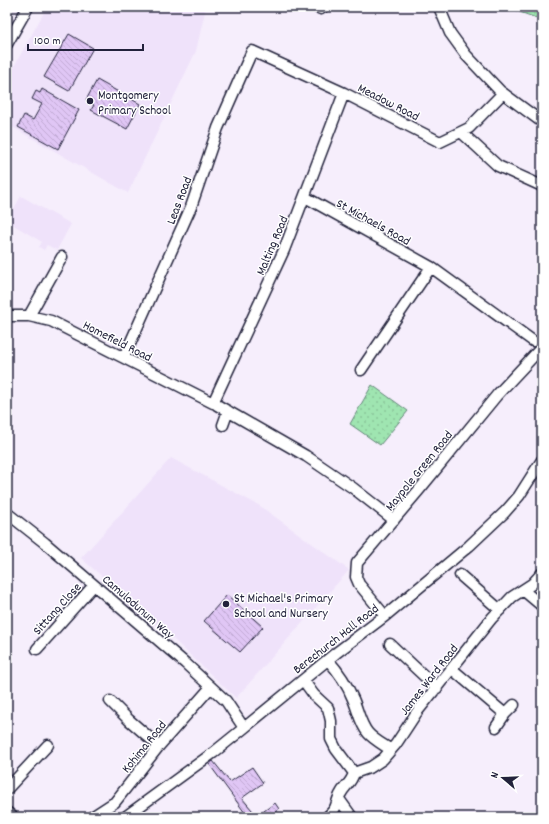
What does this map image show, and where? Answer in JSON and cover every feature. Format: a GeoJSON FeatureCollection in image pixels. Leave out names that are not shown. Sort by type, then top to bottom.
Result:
{"type":"FeatureCollection","features":[{"type":"Feature","properties":{"kind":"street"},"geometry":{"type":"LineString","coordinates":[[7,44],[28,7]]}},
{"type":"Feature","properties":{"kind":"street"},"geometry":{"type":"LineString","coordinates":[[316,7],[321,9],[323,7]]}},
{"type":"Feature","properties":{"kind":"street"},"geometry":{"type":"LineString","coordinates":[[439,7],[446,25],[459,46],[502,93],[542,122]]}},
{"type":"Feature","properties":{"kind":"street","name":"Meadow Road"},"geometry":{"type":"LineString","coordinates":[[252,51],[344,93],[440,142],[470,128],[502,93]]}},
{"type":"Feature","properties":{"kind":"street","name":"Leas Road"},"geometry":{"type":"LineString","coordinates":[[124,358],[191,207],[218,128],[252,51]]}},
{"type":"Feature","properties":{"kind":"street","name":"Malting Road"},"geometry":{"type":"LineString","coordinates":[[215,404],[284,250],[344,93]]}},
{"type":"Feature","properties":{"kind":"street"},"geometry":{"type":"LineString","coordinates":[[461,132],[498,166],[542,186]]}},
{"type":"Feature","properties":{"kind":"street","name":"St Michaels Road"},"geometry":{"type":"LineString","coordinates":[[304,197],[432,267],[533,341]]}},
{"type":"Feature","properties":{"kind":"street"},"geometry":{"type":"LineString","coordinates":[[29,316],[62,257]]}},
{"type":"Feature","properties":{"kind":"street"},"geometry":{"type":"LineString","coordinates":[[361,370],[432,267]]}},
{"type":"Feature","properties":{"kind":"street","name":"Homefield Road"},"geometry":{"type":"LineString","coordinates":[[7,316],[29,316],[51,321],[215,404],[306,456],[353,488],[394,520]]}},
{"type":"Feature","properties":{"kind":"street","name":"Maypole Green Road"},"geometry":{"type":"LineString","coordinates":[[385,616],[359,584],[356,577],[357,563],[497,396],[542,347]]}},
{"type":"Feature","properties":{"kind":"street"},"geometry":{"type":"LineString","coordinates":[[223,425],[228,412]]}},
{"type":"Feature","properties":{"kind":"street","name":"Berechurch Hall Road"},"geometry":{"type":"LineString","coordinates":[[125,817],[213,753],[302,680],[385,616],[487,530],[519,496],[542,460]]}},
{"type":"Feature","properties":{"kind":"street","name":"Camulodunum Way"},"geometry":{"type":"LineString","coordinates":[[7,513],[45,543],[211,687],[226,701],[244,728]]}},
{"type":"Feature","properties":{"kind":"street","name":"James Ward Road"},"geometry":{"type":"LineString","coordinates":[[354,773],[371,767],[383,759],[391,750],[417,712],[492,618],[512,597],[532,584],[542,573]]}},
{"type":"Feature","properties":{"kind":"street"},"geometry":{"type":"LineString","coordinates":[[460,575],[500,610]]}},
{"type":"Feature","properties":{"kind":"street","name":"Sittang Close"},"geometry":{"type":"LineString","coordinates":[[37,649],[94,585]]}},
{"type":"Feature","properties":{"kind":"street"},"geometry":{"type":"LineString","coordinates":[[523,590],[542,606]]}},
{"type":"Feature","properties":{"kind":"street"},"geometry":{"type":"LineString","coordinates":[[390,644],[410,656],[437,688]]}},
{"type":"Feature","properties":{"kind":"street"},"geometry":{"type":"LineString","coordinates":[[328,660],[346,684],[354,700],[361,721],[368,733],[391,750]]}},
{"type":"Feature","properties":{"kind":"street"},"geometry":{"type":"LineString","coordinates":[[452,669],[505,714]]}},
{"type":"Feature","properties":{"kind":"street"},"geometry":{"type":"LineString","coordinates":[[302,680],[314,695],[328,708],[331,721],[331,739],[336,749],[354,773],[352,780],[340,795],[336,809],[327,817]]}},
{"type":"Feature","properties":{"kind":"street","name":"Kohima Road"},"geometry":{"type":"LineString","coordinates":[[92,817],[115,802],[159,746],[211,687]]}},
{"type":"Feature","properties":{"kind":"street"},"geometry":{"type":"LineString","coordinates":[[110,701],[159,746]]}},
{"type":"Feature","properties":{"kind":"street"},"geometry":{"type":"LineString","coordinates":[[496,727],[505,714],[514,705]]}},
{"type":"Feature","properties":{"kind":"street"},"geometry":{"type":"LineString","coordinates":[[7,789],[48,746]]}},
{"type":"Feature","properties":{"kind":"street"},"geometry":{"type":"LineString","coordinates":[[339,799],[352,817]]}},
{"type":"Feature","properties":{"kind":"street"},"geometry":{"type":"LineString","coordinates":[[7,812],[13,817]]}},
{"type":"Feature","properties":{"kind":"shaded area","name":"Montgomery Primary School"},"geometry":{"type":"Polygon","coordinates":[[[47,7],[206,7],[196,51],[128,193],[7,124],[7,79],[47,7]]]}},
{"type":"Feature","properties":{"kind":"shaded area"},"geometry":{"type":"Polygon","coordinates":[[[21,196],[71,224],[57,250],[47,245],[44,250],[39,247],[42,242],[7,221],[21,196]]]}},
{"type":"Feature","properties":{"kind":"shaded area","name":"St Michael's Primary School and Nursery"},"geometry":{"type":"Polygon","coordinates":[[[171,458],[260,506],[349,570],[236,698],[173,639],[81,558],[171,458]]]}},
{"type":"Feature","properties":{"kind":"green space"},"geometry":{"type":"Polygon","coordinates":[[[510,7],[542,7],[542,20],[514,10],[510,7]]]}},
{"type":"Feature","properties":{"kind":"green space"},"geometry":{"type":"Polygon","coordinates":[[[372,385],[408,411],[380,445],[350,424],[372,385]]]}},
{"type":"Feature","properties":{"kind":"building"},"geometry":{"type":"Polygon","coordinates":[[[69,34],[93,48],[69,91],[44,77],[69,34]]]}},
{"type":"Feature","properties":{"kind":"building"},"geometry":{"type":"Polygon","coordinates":[[[97,80],[140,104],[127,129],[91,110],[94,105],[86,100],[97,80]]]}},
{"type":"Feature","properties":{"kind":"building"},"geometry":{"type":"Polygon","coordinates":[[[42,89],[79,110],[58,149],[18,127],[24,115],[33,120],[42,104],[32,99],[36,91],[40,93],[42,89]]]}},
{"type":"Feature","properties":{"kind":"building"},"geometry":{"type":"Polygon","coordinates":[[[227,595],[263,627],[240,652],[204,621],[227,595]]]}},
{"type":"Feature","properties":{"kind":"building"},"geometry":{"type":"Polygon","coordinates":[[[213,761],[230,782],[252,767],[263,783],[242,798],[257,816],[275,803],[279,809],[269,817],[248,817],[209,764],[213,761]]]}},
{"type":"Feature","properties":{"kind":"place","name":"Montgomery Primary School"},"geometry":{"type":"Point","coordinates":[90,101]}},
{"type":"Feature","properties":{"kind":"place","name":"St Michael's Primary School and Nursery"},"geometry":{"type":"Point","coordinates":[226,604]}}]}
